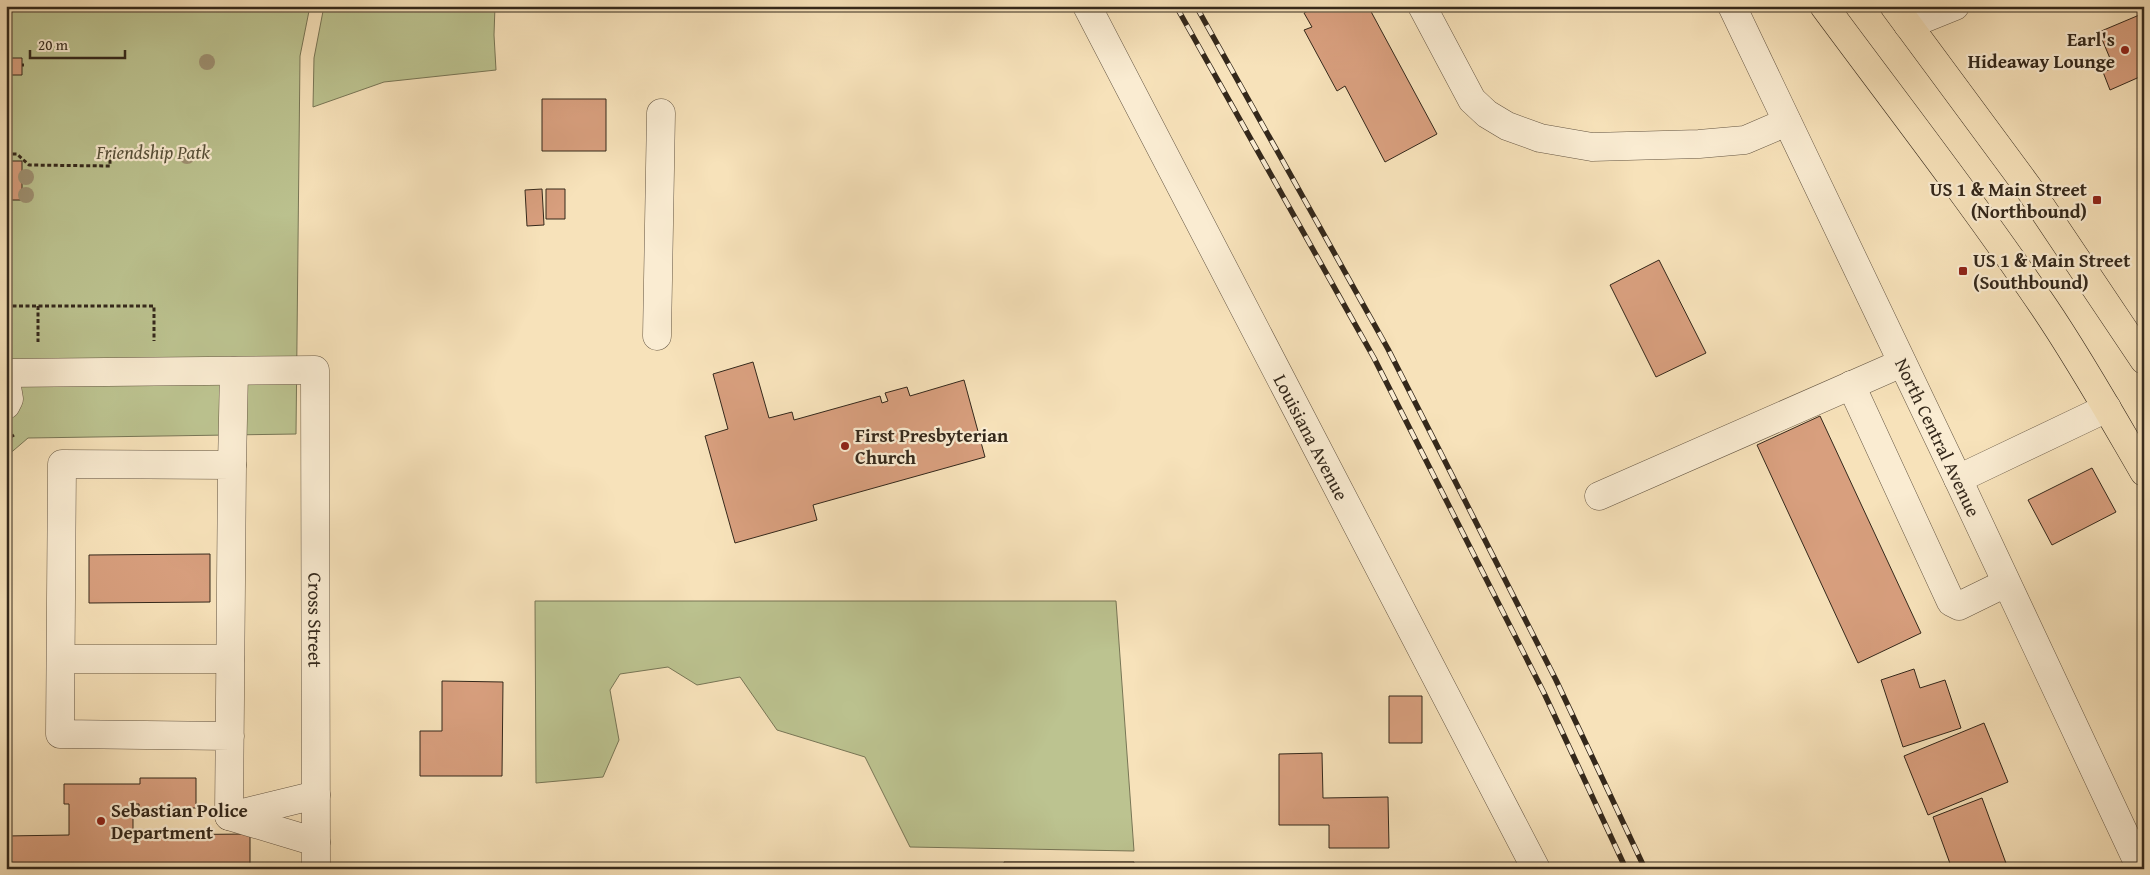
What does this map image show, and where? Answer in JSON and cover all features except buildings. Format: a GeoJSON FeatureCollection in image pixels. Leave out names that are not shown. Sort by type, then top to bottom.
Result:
{"type":"FeatureCollection","features":[{"type":"Feature","properties":{"kind":"main road"},"geometry":{"type":"LineString","coordinates":[[1824,6],[1993,234],[2045,308],[2144,472]]}},
{"type":"Feature","properties":{"kind":"main road"},"geometry":{"type":"LineString","coordinates":[[1901,16],[2030,190],[2144,360]]}},
{"type":"Feature","properties":{"kind":"street","name":"Louisiana Avenue"},"geometry":{"type":"LineString","coordinates":[[1087,6],[1536,869]]}},
{"type":"Feature","properties":{"kind":"street"},"geometry":{"type":"LineString","coordinates":[[1422,6],[1472,100],[1487,114],[1508,126],[1540,138],[1592,147],[1690,144],[1746,140],[1787,122]]}},
{"type":"Feature","properties":{"kind":"street","name":"North Central Avenue"},"geometry":{"type":"LineString","coordinates":[[1732,6],[1958,479],[2141,869]]}},
{"type":"Feature","properties":{"kind":"street"},"geometry":{"type":"LineString","coordinates":[[1901,16],[1955,6]]}},
{"type":"Feature","properties":{"kind":"street"},"geometry":{"type":"LineString","coordinates":[[657,336],[661,113]]}},
{"type":"Feature","properties":{"kind":"street"},"geometry":{"type":"LineString","coordinates":[[1599,496],[1902,363]]}},
{"type":"Feature","properties":{"kind":"street","name":"Cross Street"},"geometry":{"type":"LineString","coordinates":[[234,371],[315,370],[316,856]]}},
{"type":"Feature","properties":{"kind":"street"},"geometry":{"type":"LineString","coordinates":[[6,373],[234,371],[229,816]]}},
{"type":"Feature","properties":{"kind":"street"},"geometry":{"type":"LineString","coordinates":[[6,381],[9,399],[6,405]]}},
{"type":"Feature","properties":{"kind":"street"},"geometry":{"type":"LineString","coordinates":[[1850,385],[1951,602],[1959,606],[2006,582]]}},
{"type":"Feature","properties":{"kind":"street"},"geometry":{"type":"LineString","coordinates":[[1958,479],[2107,408]]}},
{"type":"Feature","properties":{"kind":"street"},"geometry":{"type":"LineString","coordinates":[[230,736],[60,734],[62,464],[232,466]]}},
{"type":"Feature","properties":{"kind":"street"},"geometry":{"type":"LineString","coordinates":[[61,659],[230,659]]}},
{"type":"Feature","properties":{"kind":"street"},"geometry":{"type":"LineString","coordinates":[[229,816],[316,795]]}},
{"type":"Feature","properties":{"kind":"street"},"geometry":{"type":"LineString","coordinates":[[229,816],[316,856]]}},
{"type":"Feature","properties":{"kind":"path"},"geometry":{"type":"LineString","coordinates":[[6,154],[17,154],[29,165],[110,166],[110,150]]}},
{"type":"Feature","properties":{"kind":"path"},"geometry":{"type":"LineString","coordinates":[[6,306],[154,306],[154,344]]}},
{"type":"Feature","properties":{"kind":"path"},"geometry":{"type":"LineString","coordinates":[[38,306],[38,348]]}},
{"type":"Feature","properties":{"kind":"green space","name":"Friendship Patk"},"geometry":{"type":"Polygon","coordinates":[[[6,6],[310,6],[300,56],[296,434],[28,438],[7,456],[6,607],[6,6]]]}},
{"type":"Feature","properties":{"kind":"green space"},"geometry":{"type":"Polygon","coordinates":[[[324,6],[495,6],[496,70],[384,82],[313,107],[314,58],[324,6]]]}},
{"type":"Feature","properties":{"kind":"green space"},"geometry":{"type":"Polygon","coordinates":[[[535,601],[1116,601],[1134,851],[910,847],[865,757],[777,730],[740,677],[697,685],[668,667],[620,674],[610,690],[619,740],[603,777],[536,783],[535,601]]]}},
{"type":"Feature","properties":{"kind":"railway"},"geometry":{"type":"LineString","coordinates":[[1176,6],[1374,358],[1544,693],[1626,869]]}},
{"type":"Feature","properties":{"kind":"railway"},"geometry":{"type":"LineString","coordinates":[[1196,6],[1388,349],[1556,680],[1645,869]]}},
{"type":"Feature","properties":{"kind":"place","name":"Earl's Hideaway Lounge"},"geometry":{"type":"Point","coordinates":[2125,50]}},
{"type":"Feature","properties":{"kind":"place","name":"US 1 & Main Street (Northbound)"},"geometry":{"type":"Point","coordinates":[2097,200]}},
{"type":"Feature","properties":{"kind":"place","name":"US 1 & Main Street (Southbound)"},"geometry":{"type":"Point","coordinates":[1963,271]}},
{"type":"Feature","properties":{"kind":"place","name":"First Presbyterian Church"},"geometry":{"type":"Point","coordinates":[845,446]}},
{"type":"Feature","properties":{"kind":"place","name":"Sebastian Police Department"},"geometry":{"type":"Point","coordinates":[101,821]}}]}
